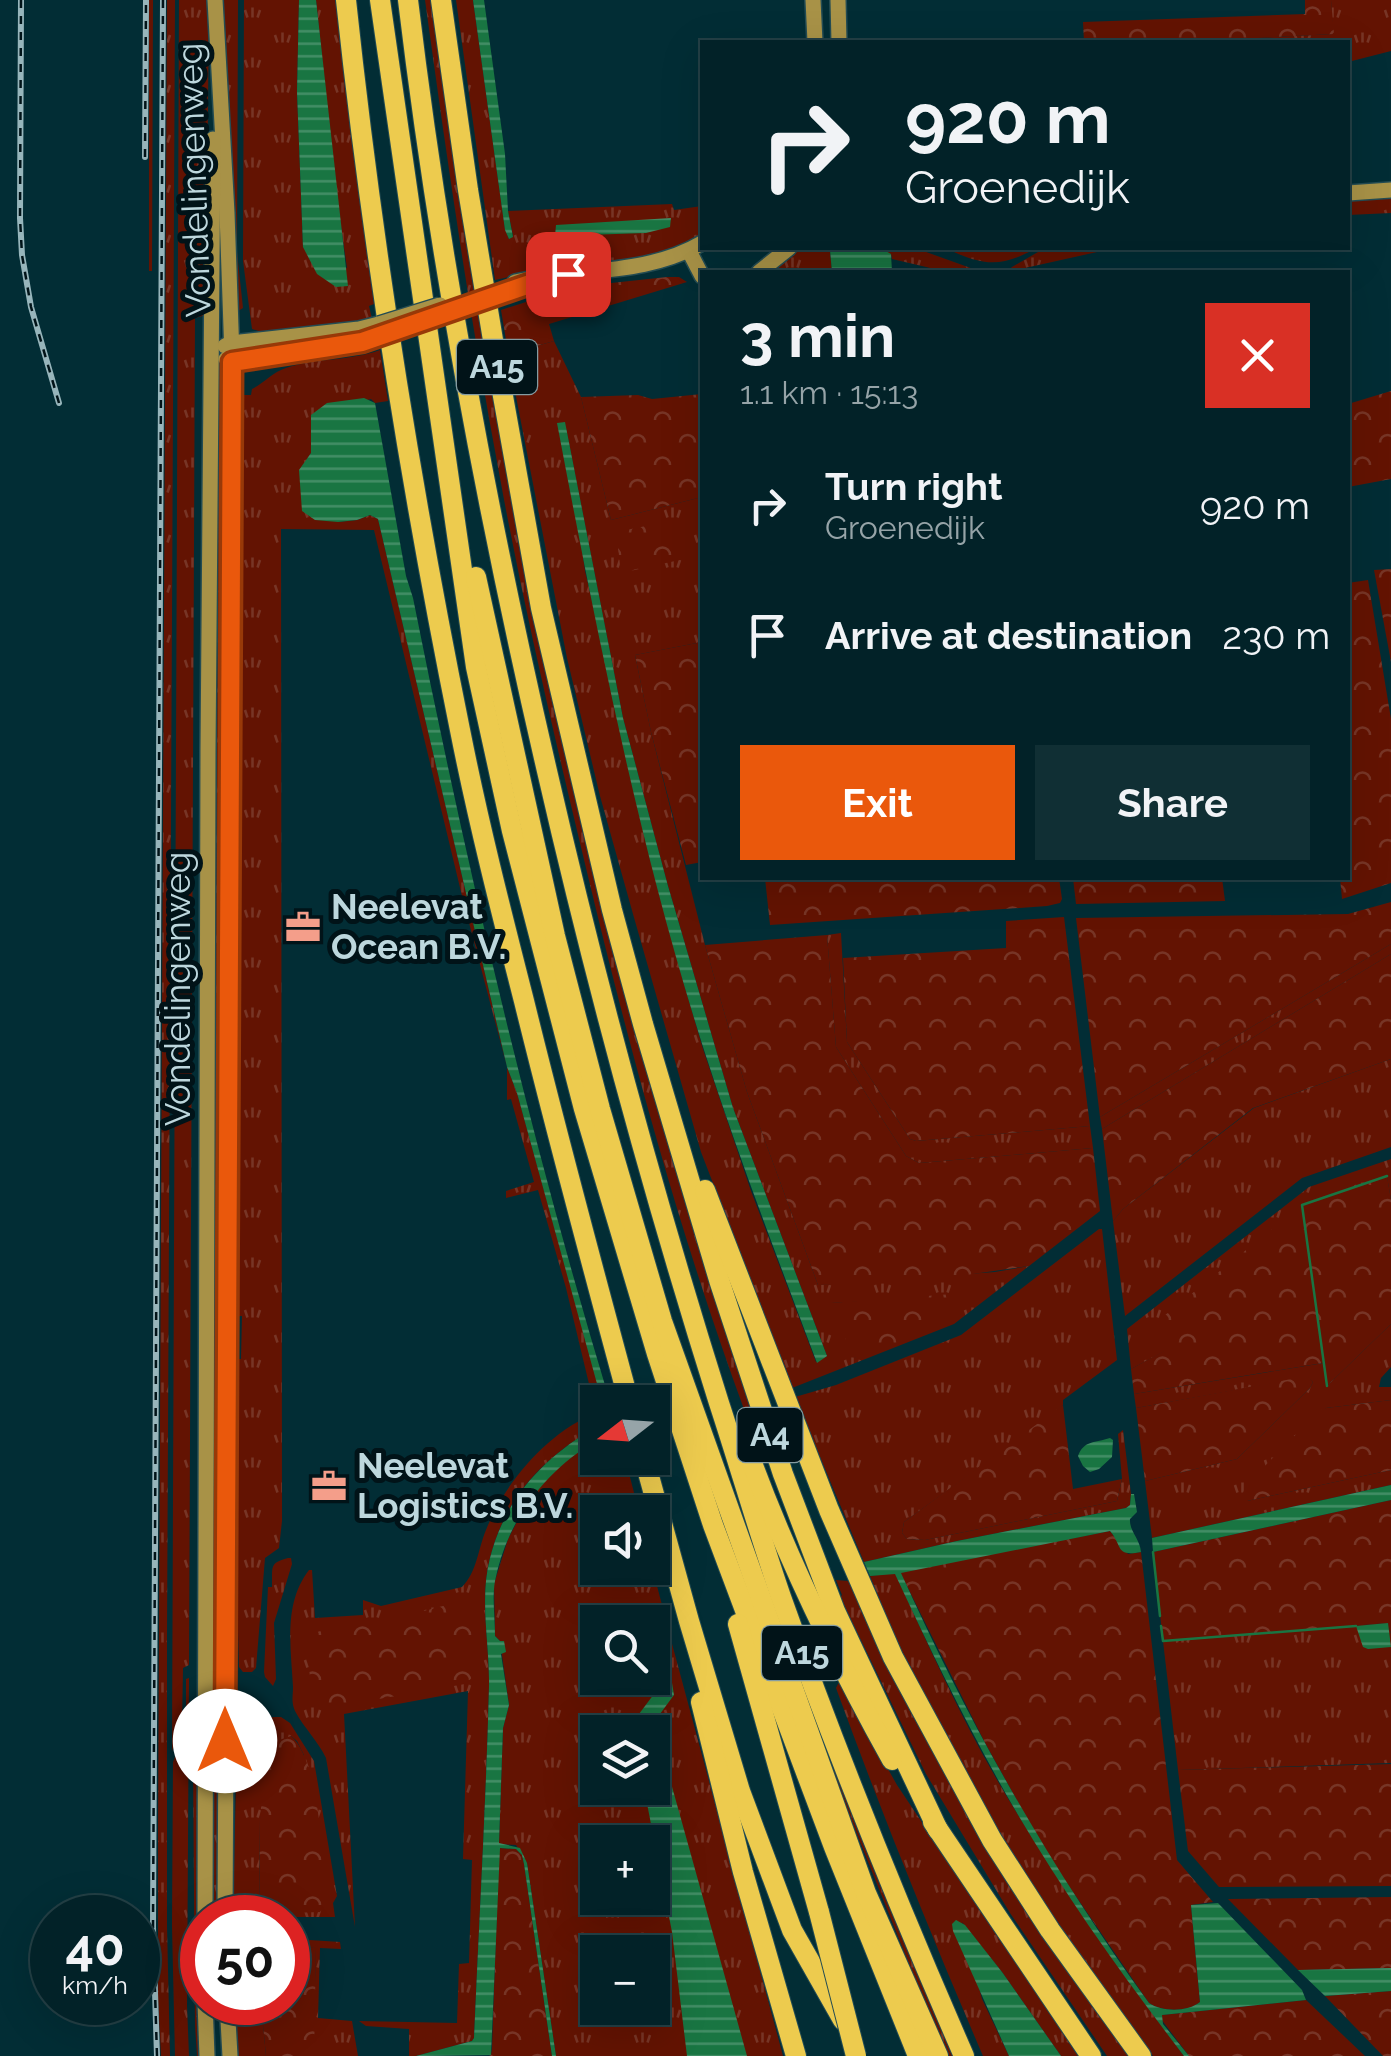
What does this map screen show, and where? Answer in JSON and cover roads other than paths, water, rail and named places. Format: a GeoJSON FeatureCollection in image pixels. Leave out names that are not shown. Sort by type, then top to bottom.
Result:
{"type":"FeatureCollection","features":[{"type":"Feature","properties":{"kind":"highway"},"geometry":{"type":"LineString","coordinates":[[346,0],[401,412],[460,731],[538,1060],[624,1385]]}},
{"type":"Feature","properties":{"kind":"highway","name":"A15"},"geometry":{"type":"LineString","coordinates":[[380,0],[476,667],[512,831],[584,1109],[657,1354],[714,1525],[841,1865],[918,2056]]}},
{"type":"Feature","properties":{"kind":"highway","name":"A15"},"geometry":{"type":"LineString","coordinates":[[408,0],[471,414],[528,689],[577,902],[668,1241],[780,1594],[879,1851],[964,2056]]}},
{"type":"Feature","properties":{"kind":"highway","name":"A15"},"geometry":{"type":"LineString","coordinates":[[441,0],[484,288],[542,608],[612,910],[643,1024],[754,1319],[894,1657],[992,1840],[1050,1930],[1141,2056]]}},
{"type":"Feature","properties":{"kind":"highway","name":"A15"},"geometry":{"type":"LineString","coordinates":[[435,383],[555,936],[662,1322],[866,1893],[938,2056]]}},
{"type":"Feature","properties":{"kind":"highway","name":"A4"},"geometry":{"type":"LineString","coordinates":[[643,1024],[719,1280],[783,1474],[836,1612],[938,1830]]}},
{"type":"Feature","properties":{"kind":"highway","name":"A4"},"geometry":{"type":"LineString","coordinates":[[668,1241],[751,1462],[851,1687],[899,1774],[1092,2056]]}},
{"type":"Feature","properties":{"kind":"highway","name":"A15"},"geometry":{"type":"LineString","coordinates":[[649,1475],[740,1791],[792,1930],[866,2056]]}},
{"type":"Feature","properties":{"kind":"highway","name":"A15"},"geometry":{"type":"LineString","coordinates":[[714,1525],[733,1608],[856,2056]]}},
{"type":"Feature","properties":{"kind":"highway","name":"A15"},"geometry":{"type":"LineString","coordinates":[[686,1611],[712,1748],[796,2056]]}},
{"type":"Feature","properties":{"kind":"main road","name":"Vondelingenweg"},"geometry":{"type":"LineString","coordinates":[[215,0],[232,362],[224,1895]]}},
{"type":"Feature","properties":{"kind":"main road","name":"Vondelingenweg"},"geometry":{"type":"LineString","coordinates":[[205,1895],[208,732],[215,0]]}},
{"type":"Feature","properties":{"kind":"main road"},"geometry":{"type":"LineString","coordinates":[[813,0],[815,40]]}},
{"type":"Feature","properties":{"kind":"main road"},"geometry":{"type":"LineString","coordinates":[[838,0],[839,40]]}},
{"type":"Feature","properties":{"kind":"main road"},"geometry":{"type":"LineString","coordinates":[[1350,193],[1391,190]]}},
{"type":"Feature","properties":{"kind":"main road"},"geometry":{"type":"LineString","coordinates":[[213,353],[231,342],[360,335],[379,324],[550,277],[662,260],[696,247]]}},
{"type":"Feature","properties":{"kind":"main road"},"geometry":{"type":"LineString","coordinates":[[762,270],[787,250]]}},
{"type":"Feature","properties":{"kind":"main road"},"geometry":{"type":"LineString","coordinates":[[213,353],[232,362],[360,335],[516,286]]}},
{"type":"Feature","properties":{"kind":"main road"},"geometry":{"type":"LineString","coordinates":[[230,318],[258,340]]}},
{"type":"Feature","properties":{"kind":"main road"},"geometry":{"type":"LineString","coordinates":[[206,2025],[207,2056]]}},
{"type":"Feature","properties":{"kind":"main road"},"geometry":{"type":"LineString","coordinates":[[228,2025],[230,2056]]}},
{"type":"Feature","properties":{"kind":"waterway"},"geometry":{"type":"LineString","coordinates":[[1327,1386],[1302,1205],[1387,1176]]}},
{"type":"Feature","properties":{"kind":"waterway"},"geometry":{"type":"LineString","coordinates":[[1153,1552],[1160,1616]]}},
{"type":"Feature","properties":{"kind":"waterway"},"geometry":{"type":"LineString","coordinates":[[1161,1626],[1163,1641],[1356,1626]]}},
{"type":"Feature","properties":{"kind":"railway"},"geometry":{"type":"LineString","coordinates":[[21,0],[22,255],[31,307],[59,403]]}},
{"type":"Feature","properties":{"kind":"railway"},"geometry":{"type":"LineString","coordinates":[[145,157],[146,0]]}},
{"type":"Feature","properties":{"kind":"railway"},"geometry":{"type":"LineString","coordinates":[[157,2056],[153,1927],[163,0]]}},
{"type":"Feature","properties":{"kind":"place","name":"Neelevat Ocean B.V."},"geometry":{"type":"Point","coordinates":[303,927]}},
{"type":"Feature","properties":{"kind":"place","name":"Neelevat Logistics B.V."},"geometry":{"type":"Point","coordinates":[329,1486]}}]}
